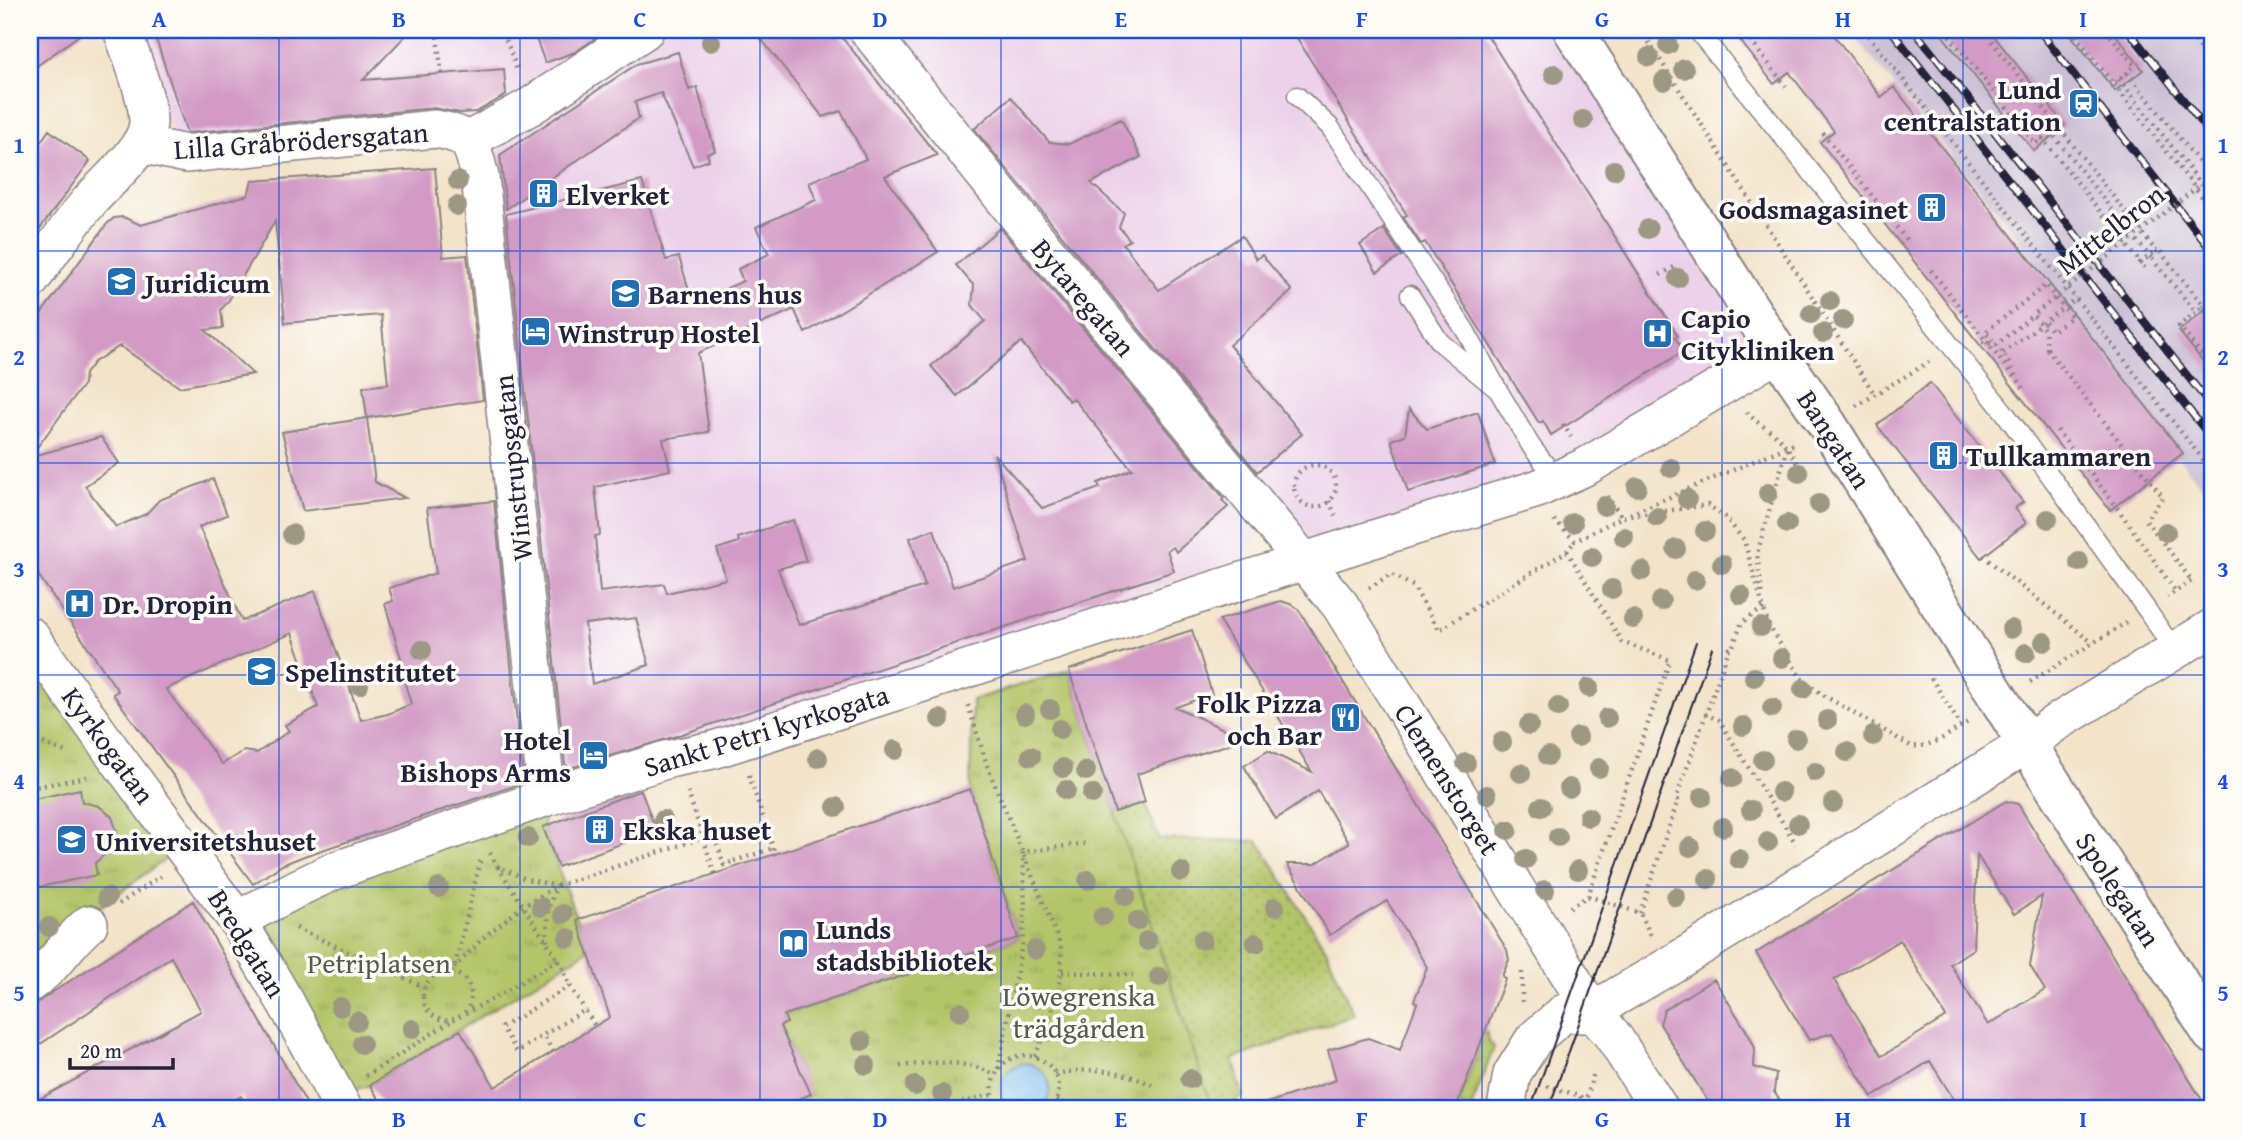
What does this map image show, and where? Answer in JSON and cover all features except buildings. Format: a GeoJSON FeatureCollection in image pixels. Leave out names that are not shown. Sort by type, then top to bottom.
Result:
{"type":"FeatureCollection","features":[{"type":"Feature","properties":{"kind":"street"},"geometry":{"type":"LineString","coordinates":[[122,30],[146,106],[148,122],[140,144]]}},
{"type":"Feature","properties":{"kind":"street"},"geometry":{"type":"LineString","coordinates":[[467,141],[531,106],[645,30]]}},
{"type":"Feature","properties":{"kind":"street","name":"Bytaregatan"},"geometry":{"type":"LineString","coordinates":[[868,30],[948,132],[1304,562]]}},
{"type":"Feature","properties":{"kind":"street","name":"Bangatan"},"geometry":{"type":"LineString","coordinates":[[1582,37],[1778,353],[1835,435],[2027,744]]}},
{"type":"Feature","properties":{"kind":"street","name":"Lilla Gråbrödersgatan"},"geometry":{"type":"LineString","coordinates":[[30,281],[88,204],[140,144],[186,154],[435,130],[456,132],[467,141]]}},
{"type":"Feature","properties":{"kind":"street","name":"Winstrupsgatan"},"geometry":{"type":"LineString","coordinates":[[467,141],[475,156],[480,177],[547,797]]}},
{"type":"Feature","properties":{"kind":"street"},"geometry":{"type":"LineString","coordinates":[[1304,562],[1548,485],[1587,466],[1778,353]]}},
{"type":"Feature","properties":{"kind":"street","name":"Sankt Petri kyrkogata"},"geometry":{"type":"LineString","coordinates":[[237,920],[334,871],[547,797],[669,759],[713,750],[957,670],[1304,562]]}},
{"type":"Feature","properties":{"kind":"street","name":"Clemenstorget"},"geometry":{"type":"LineString","coordinates":[[1304,562],[1340,605],[1592,1011],[1618,1044],[1659,1108]]}},
{"type":"Feature","properties":{"kind":"street"},"geometry":{"type":"LineString","coordinates":[[1509,1091],[1534,1039],[1564,1013],[1583,1014],[1592,1011],[1669,966],[2212,628]]}},
{"type":"Feature","properties":{"kind":"street","name":"Kyrkogatan"},"geometry":{"type":"LineString","coordinates":[[30,636],[189,854]]}},
{"type":"Feature","properties":{"kind":"street","name":"Spolegatan"},"geometry":{"type":"LineString","coordinates":[[2027,744],[2212,1034]]}},
{"type":"Feature","properties":{"kind":"street","name":"Bredgatan"},"geometry":{"type":"LineString","coordinates":[[189,854],[237,920],[340,1102]]}},
{"type":"Feature","properties":{"kind":"street"},"geometry":{"type":"LineString","coordinates":[[30,983],[46,972],[74,936],[89,924]]}},
{"type":"Feature","properties":{"kind":"lane"},"geometry":{"type":"LineString","coordinates":[[1697,30],[2022,436],[2174,650]]}},
{"type":"Feature","properties":{"kind":"lane"},"geometry":{"type":"LineString","coordinates":[[1297,96],[1330,127],[1465,330],[1531,446],[1548,485]]}},
{"type":"Feature","properties":{"kind":"lane"},"geometry":{"type":"LineString","coordinates":[[1410,295],[1440,341],[1499,390]]}},
{"type":"Feature","properties":{"kind":"path"},"geometry":{"type":"LineString","coordinates":[[436,30],[442,75]]}},
{"type":"Feature","properties":{"kind":"path"},"geometry":{"type":"LineString","coordinates":[[1642,30],[1875,395]]}},
{"type":"Feature","properties":{"kind":"path"},"geometry":{"type":"LineString","coordinates":[[1742,30],[1786,86]]}},
{"type":"Feature","properties":{"kind":"path"},"geometry":{"type":"LineString","coordinates":[[1864,30],[2212,471]]}},
{"type":"Feature","properties":{"kind":"path"},"geometry":{"type":"LineString","coordinates":[[1945,30],[2035,144],[2057,126]]}},
{"type":"Feature","properties":{"kind":"path"},"geometry":{"type":"LineString","coordinates":[[1983,30],[2156,251]]}},
{"type":"Feature","properties":{"kind":"path"},"geometry":{"type":"LineString","coordinates":[[2071,30],[2211,207],[2208,210],[2212,214]]}},
{"type":"Feature","properties":{"kind":"path"},"geometry":{"type":"LineString","coordinates":[[2106,30],[2135,66],[2113,84]]}},
{"type":"Feature","properties":{"kind":"path"},"geometry":{"type":"LineString","coordinates":[[2174,37],[2186,30],[2212,63]]}},
{"type":"Feature","properties":{"kind":"path"},"geometry":{"type":"LineString","coordinates":[[2199,30],[2212,46]]}},
{"type":"Feature","properties":{"kind":"path"},"geometry":{"type":"LineString","coordinates":[[2127,73],[2212,177]]}},
{"type":"Feature","properties":{"kind":"path"},"geometry":{"type":"LineString","coordinates":[[2119,79],[2212,198]]}},
{"type":"Feature","properties":{"kind":"path"},"geometry":{"type":"LineString","coordinates":[[2050,131],[2196,312]]}},
{"type":"Feature","properties":{"kind":"path"},"geometry":{"type":"LineString","coordinates":[[1823,133],[1909,243]]}},
{"type":"Feature","properties":{"kind":"path"},"geometry":{"type":"LineString","coordinates":[[2042,138],[2115,229],[2125,243],[2144,267],[2140,263],[2156,251],[2158,249],[2204,306],[2179,326],[2212,368]]}},
{"type":"Feature","properties":{"kind":"path","name":"Mittelbron"},"geometry":{"type":"LineString","coordinates":[[1996,345],[2212,177]]}},
{"type":"Feature","properties":{"kind":"path"},"geometry":{"type":"LineString","coordinates":[[1660,275],[1674,267]]}},
{"type":"Feature","properties":{"kind":"path"},"geometry":{"type":"LineString","coordinates":[[1931,270],[2023,388],[2003,353],[1985,331],[2046,285],[2072,317],[2052,331],[2045,322]]}},
{"type":"Feature","properties":{"kind":"path"},"geometry":{"type":"LineString","coordinates":[[2003,353],[2076,298]]}},
{"type":"Feature","properties":{"kind":"path"},"geometry":{"type":"LineString","coordinates":[[2201,308],[2212,322]]}},
{"type":"Feature","properties":{"kind":"path"},"geometry":{"type":"LineString","coordinates":[[1622,517],[1708,505],[1725,517],[1744,540],[1768,624],[1801,678],[1823,695],[1906,744],[1925,746],[2192,581],[2146,520],[2162,497],[2047,349],[2045,330],[2033,315]]}},
{"type":"Feature","properties":{"kind":"path"},"geometry":{"type":"LineString","coordinates":[[1986,341],[1996,345]]}},
{"type":"Feature","properties":{"kind":"path"},"geometry":{"type":"LineString","coordinates":[[1851,409],[1951,348]]}},
{"type":"Feature","properties":{"kind":"path"},"geometry":{"type":"LineString","coordinates":[[1743,407],[1754,421],[1777,437],[1801,470]]}},
{"type":"Feature","properties":{"kind":"path"},"geometry":{"type":"LineString","coordinates":[[2057,430],[2116,506],[2176,592]]}},
{"type":"Feature","properties":{"kind":"path"},"geometry":{"type":"LineString","coordinates":[[1359,594],[1391,574],[1413,586],[1439,630],[1567,551],[1576,541],[1622,517],[1787,448],[1805,437]]}},
{"type":"Feature","properties":{"kind":"path"},"geometry":{"type":"LineString","coordinates":[[1764,608],[1757,554],[1787,448]]}},
{"type":"Feature","properties":{"kind":"path"},"geometry":{"type":"LineString","coordinates":[[1316,465],[1329,470],[1336,482],[1334,496],[1329,501],[1324,505],[1310,506],[1299,499],[1294,486],[1303,468],[1316,465]]}},
{"type":"Feature","properties":{"kind":"path"},"geometry":{"type":"LineString","coordinates":[[1548,485],[1544,511],[1576,541]]}},
{"type":"Feature","properties":{"kind":"path"},"geometry":{"type":"LineString","coordinates":[[1602,489],[1622,517]]}},
{"type":"Feature","properties":{"kind":"path"},"geometry":{"type":"LineString","coordinates":[[1329,501],[1338,520]]}},
{"type":"Feature","properties":{"kind":"path"},"geometry":{"type":"LineString","coordinates":[[1561,913],[1588,896],[1670,660],[1622,642],[1567,551]]}},
{"type":"Feature","properties":{"kind":"path"},"geometry":{"type":"LineString","coordinates":[[1983,556],[2093,643]]}},
{"type":"Feature","properties":{"kind":"path"},"geometry":{"type":"LineString","coordinates":[[1640,913],[1678,800],[1675,799],[1729,649],[1732,649],[1742,622],[1764,608]]}},
{"type":"Feature","properties":{"kind":"path"},"geometry":{"type":"LineString","coordinates":[[1931,678],[1961,726]]}},
{"type":"Feature","properties":{"kind":"path"},"geometry":{"type":"LineString","coordinates":[[967,702],[988,768],[1061,946],[1062,972],[1056,1001],[1035,1057]]}},
{"type":"Feature","properties":{"kind":"path"},"geometry":{"type":"LineString","coordinates":[[1706,714],[1719,720],[1797,844]]}},
{"type":"Feature","properties":{"kind":"path"},"geometry":{"type":"LineString","coordinates":[[30,738],[69,753]]}},
{"type":"Feature","properties":{"kind":"path"},"geometry":{"type":"LineString","coordinates":[[456,1019],[446,1020],[430,1013],[423,1001],[424,987],[436,975],[453,970],[484,937],[523,906],[557,886],[714,834],[724,865],[762,852],[774,851],[748,772]]}},
{"type":"Feature","properties":{"kind":"path"},"geometry":{"type":"LineString","coordinates":[[30,788],[88,777]]}},
{"type":"Feature","properties":{"kind":"path"},"geometry":{"type":"LineString","coordinates":[[686,785],[715,874]]}},
{"type":"Feature","properties":{"kind":"path"},"geometry":{"type":"LineString","coordinates":[[1023,852],[1088,843]]}},
{"type":"Feature","properties":{"kind":"path"},"geometry":{"type":"LineString","coordinates":[[453,970],[485,847],[558,960],[570,986],[595,1026]]}},
{"type":"Feature","properties":{"kind":"path"},"geometry":{"type":"LineString","coordinates":[[998,1108],[992,1095],[992,1081],[998,1069],[1022,945],[1025,907],[1023,852]]}},
{"type":"Feature","properties":{"kind":"path"},"geometry":{"type":"LineString","coordinates":[[89,924],[167,872],[189,854]]}},
{"type":"Feature","properties":{"kind":"path"},"geometry":{"type":"LineString","coordinates":[[498,867],[526,879],[557,886]]}},
{"type":"Feature","properties":{"kind":"path"},"geometry":{"type":"LineString","coordinates":[[547,943],[547,923],[557,886]]}},
{"type":"Feature","properties":{"kind":"path"},"geometry":{"type":"LineString","coordinates":[[1588,896],[1640,913],[1655,942]]}},
{"type":"Feature","properties":{"kind":"path"},"geometry":{"type":"LineString","coordinates":[[295,928],[424,987]]}},
{"type":"Feature","properties":{"kind":"path"},"geometry":{"type":"LineString","coordinates":[[340,1102],[463,1014],[558,960]]}},
{"type":"Feature","properties":{"kind":"path"},"geometry":{"type":"LineString","coordinates":[[453,970],[470,988],[470,1001],[463,1014]]}},
{"type":"Feature","properties":{"kind":"path"},"geometry":{"type":"LineString","coordinates":[[1062,972],[1133,975]]}},
{"type":"Feature","properties":{"kind":"path"},"geometry":{"type":"LineString","coordinates":[[570,986],[502,1027],[517,1052],[585,1010]]}},
{"type":"Feature","properties":{"kind":"path"},"geometry":{"type":"LineString","coordinates":[[543,1035],[553,1052]]}},
{"type":"Feature","properties":{"kind":"path"},"geometry":{"type":"LineString","coordinates":[[998,1069],[1015,1057],[1035,1057],[1047,1063],[1059,1086],[1053,1108]]}},
{"type":"Feature","properties":{"kind":"path"},"geometry":{"type":"LineString","coordinates":[[900,1066],[944,1062],[984,1069],[995,1075]]}},
{"type":"Feature","properties":{"kind":"path"},"geometry":{"type":"LineString","coordinates":[[1055,1074],[1091,1069],[1113,1071],[1152,1085]]}},
{"type":"Feature","properties":{"kind":"path"},"geometry":{"type":"LineString","coordinates":[[1509,1091],[1580,1096],[1586,1107],[1616,1104]]}},
{"type":"Feature","properties":{"kind":"path"},"geometry":{"type":"LineString","coordinates":[[942,1108],[992,1095]]}},
{"type":"Feature","properties":{"kind":"path"},"geometry":{"type":"LineString","coordinates":[[1057,1100],[1074,1108]]}},
{"type":"Feature","properties":{"kind":"shaded area"},"geometry":{"type":"Polygon","coordinates":[[[133,30],[855,30],[1264,529],[1241,559],[569,781],[552,773],[473,157],[435,141],[178,146],[133,30]]]}},
{"type":"Feature","properties":{"kind":"shaded area"},"geometry":{"type":"Polygon","coordinates":[[[868,30],[1573,30],[1778,353],[1600,458],[1304,562],[868,30]]]}},
{"type":"Feature","properties":{"kind":"shaded area"},"geometry":{"type":"Polygon","coordinates":[[[1849,30],[2212,30],[2212,499],[2178,457],[2182,453],[2042,275],[2014,232],[1849,30]]]}},
{"type":"Feature","properties":{"kind":"green space"},"geometry":{"type":"Polygon","coordinates":[[[30,660],[175,852],[30,958],[30,660]]]}},
{"type":"Feature","properties":{"kind":"green space","name":"Löwegrenska trädgården"},"geometry":{"type":"Polygon","coordinates":[[[1069,670],[1212,1108],[778,1108],[810,1094],[780,1026],[786,1023],[784,1015],[1018,938],[970,789],[972,700],[1069,670]]]}},
{"type":"Feature","properties":{"kind":"green space","name":"Petriplatsen"},"geometry":{"type":"Polygon","coordinates":[[[547,797],[543,827],[588,950],[370,1085],[336,1096],[237,920],[547,797]]]}},
{"type":"Feature","properties":{"kind":"green space"},"geometry":{"type":"Polygon","coordinates":[[[1145,802],[1159,839],[1258,841],[1327,951],[1354,1015],[1233,1059],[1243,1096],[1229,1108],[1212,1108],[1115,812],[1145,802]]]}},
{"type":"Feature","properties":{"kind":"green space"},"geometry":{"type":"Polygon","coordinates":[[[1484,1032],[1494,1047],[1471,1108],[1458,1105],[1484,1032]]]}},
{"type":"Feature","properties":{"kind":"water"},"geometry":{"type":"Polygon","coordinates":[[[1027,1063],[1046,1075],[1049,1095],[1040,1108],[1010,1108],[1002,1094],[1002,1080],[1011,1069],[1027,1063]]]}},
{"type":"Feature","properties":{"kind":"tram line"},"geometry":{"type":"LineString","coordinates":[[1531,1108],[1696,642]]}},
{"type":"Feature","properties":{"kind":"tram line"},"geometry":{"type":"LineString","coordinates":[[1549,1108],[1712,648]]}},
{"type":"Feature","properties":{"kind":"railway"},"geometry":{"type":"LineString","coordinates":[[1891,30],[2212,439]]}},
{"type":"Feature","properties":{"kind":"railway"},"geometry":{"type":"LineString","coordinates":[[1914,30],[2212,407]]}},
{"type":"Feature","properties":{"kind":"railway"},"geometry":{"type":"LineString","coordinates":[[2039,30],[2212,251]]}},
{"type":"Feature","properties":{"kind":"railway"},"geometry":{"type":"LineString","coordinates":[[2128,30],[2212,136]]}},
{"type":"Feature","properties":{"kind":"place","name":"Lund centralstation"},"geometry":{"type":"Point","coordinates":[2084,104]}},
{"type":"Feature","properties":{"kind":"place","name":"Elverket"},"geometry":{"type":"Point","coordinates":[543,194]}},
{"type":"Feature","properties":{"kind":"place","name":"Godsmagasinet"},"geometry":{"type":"Point","coordinates":[1931,208]}},
{"type":"Feature","properties":{"kind":"place","name":"Juridicum"},"geometry":{"type":"Point","coordinates":[122,282]}},
{"type":"Feature","properties":{"kind":"place","name":"Barnens hus"},"geometry":{"type":"Point","coordinates":[625,293]}},
{"type":"Feature","properties":{"kind":"place","name":"Winstrup Hostel"},"geometry":{"type":"Point","coordinates":[535,332]}},
{"type":"Feature","properties":{"kind":"place","name":"Capio Citykliniken"},"geometry":{"type":"Point","coordinates":[1658,333]}},
{"type":"Feature","properties":{"kind":"place","name":"Tullkammaren"},"geometry":{"type":"Point","coordinates":[1943,455]}},
{"type":"Feature","properties":{"kind":"place","name":"Dr. Dropin"},"geometry":{"type":"Point","coordinates":[80,603]}},
{"type":"Feature","properties":{"kind":"place","name":"Spelinstitutet"},"geometry":{"type":"Point","coordinates":[262,671]}},
{"type":"Feature","properties":{"kind":"place","name":"Folk Pizza och Bar"},"geometry":{"type":"Point","coordinates":[1345,718]}},
{"type":"Feature","properties":{"kind":"place","name":"Hotel Bishops Arms"},"geometry":{"type":"Point","coordinates":[594,755]}},
{"type":"Feature","properties":{"kind":"place","name":"Ekska huset"},"geometry":{"type":"Point","coordinates":[600,829]}},
{"type":"Feature","properties":{"kind":"place","name":"Universitetshuset"},"geometry":{"type":"Point","coordinates":[72,840]}},
{"type":"Feature","properties":{"kind":"place","name":"Lunds stadsbibliotek"},"geometry":{"type":"Point","coordinates":[793,944]}}]}
